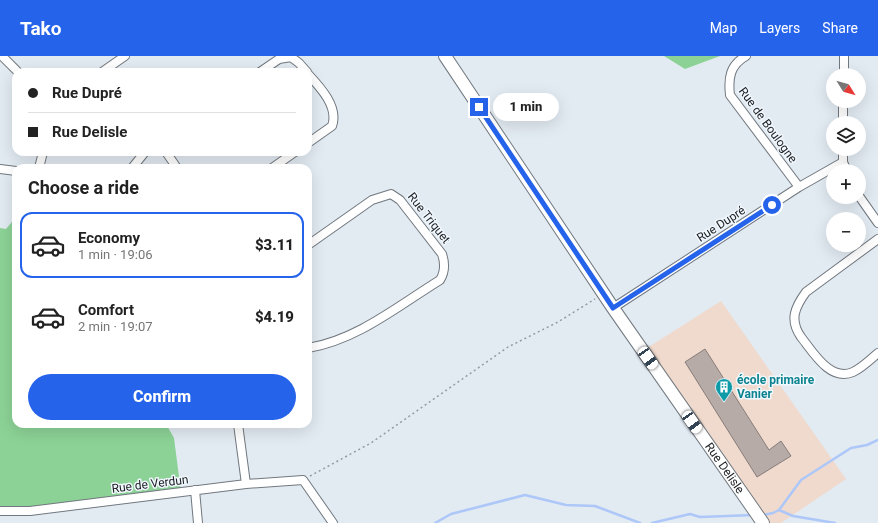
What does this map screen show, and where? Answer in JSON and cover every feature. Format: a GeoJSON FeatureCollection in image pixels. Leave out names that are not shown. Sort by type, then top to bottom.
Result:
{"type":"FeatureCollection","features":[{"type":"Feature","properties":{"kind":"street"},"geometry":{"type":"LineString","coordinates":[[2,56],[14,68]]}},
{"type":"Feature","properties":{"kind":"street"},"geometry":{"type":"LineString","coordinates":[[108,68],[125,56]]}},
{"type":"Feature","properties":{"kind":"street","name":"Rue Delisle"},"geometry":{"type":"LineString","coordinates":[[445,56],[613,308],[763,523]]}},
{"type":"Feature","properties":{"kind":"street","name":"Rue de Boulogne"},"geometry":{"type":"LineString","coordinates":[[746,56],[738,61],[732,69],[728,80],[730,95],[799,187]]}},
{"type":"Feature","properties":{"kind":"street"},"geometry":{"type":"LineString","coordinates":[[844,56],[844,68]]}},
{"type":"Feature","properties":{"kind":"street"},"geometry":{"type":"LineString","coordinates":[[266,68],[279,59],[291,57],[299,62],[303,68]]}},
{"type":"Feature","properties":{"kind":"street"},"geometry":{"type":"LineString","coordinates":[[312,80],[332,106],[334,122],[332,126],[312,140]]}},
{"type":"Feature","properties":{"kind":"street"},"geometry":{"type":"LineString","coordinates":[[135,164],[142,156]]}},
{"type":"Feature","properties":{"kind":"street"},"geometry":{"type":"LineString","coordinates":[[278,164],[289,156]]}},
{"type":"Feature","properties":{"kind":"street"},"geometry":{"type":"LineString","coordinates":[[843,156],[843,162]]}},
{"type":"Feature","properties":{"kind":"street","name":"Rue Dupré"},"geometry":{"type":"LineString","coordinates":[[613,308],[799,187],[843,162]]}},
{"type":"Feature","properties":{"kind":"street"},"geometry":{"type":"LineString","coordinates":[[0,169],[12,170]]}},
{"type":"Feature","properties":{"kind":"street","name":"Rue Triquet"},"geometry":{"type":"LineString","coordinates":[[312,242],[372,200],[391,194],[400,200],[442,254],[445,262],[440,280],[350,336],[312,347]]}},
{"type":"Feature","properties":{"kind":"street"},"geometry":{"type":"LineString","coordinates":[[865,204],[878,223]]}},
{"type":"Feature","properties":{"kind":"street"},"geometry":{"type":"LineString","coordinates":[[878,239],[806,292],[800,298],[794,318],[796,330],[831,371],[840,374],[853,372],[878,353]]}},
{"type":"Feature","properties":{"kind":"street"},"geometry":{"type":"LineString","coordinates":[[239,428],[246,484]]}},
{"type":"Feature","properties":{"kind":"street"},"geometry":{"type":"LineString","coordinates":[[303,480],[333,523]]}},
{"type":"Feature","properties":{"kind":"street","name":"Rue de Verdun"},"geometry":{"type":"LineString","coordinates":[[0,511],[30,510],[246,484],[303,480]]}},
{"type":"Feature","properties":{"kind":"street"},"geometry":{"type":"LineString","coordinates":[[195,490],[198,523]]}},
{"type":"Feature","properties":{"kind":"path"},"geometry":{"type":"LineString","coordinates":[[303,480],[371,443],[508,347],[558,322],[604,294]]}},
{"type":"Feature","properties":{"kind":"shaded area"},"geometry":{"type":"Polygon","coordinates":[[[721,301],[846,479],[781,523],[768,523],[647,348],[721,301]]]}},
{"type":"Feature","properties":{"kind":"green space"},"geometry":{"type":"Polygon","coordinates":[[[664,56],[720,56],[685,69],[664,56]]]}},
{"type":"Feature","properties":{"kind":"green space"},"geometry":{"type":"Polygon","coordinates":[[[12,222],[12,428],[168,428],[174,438],[181,492],[0,511],[0,228],[6,229],[12,222]]]}},
{"type":"Feature","properties":{"kind":"building","name":"école primaire Vanier"},"geometry":{"type":"Polygon","coordinates":[[[705,349],[769,450],[781,441],[791,456],[757,477],[685,362],[705,349]]]}},
{"type":"Feature","properties":{"kind":"waterway"},"geometry":{"type":"LineString","coordinates":[[779,510],[801,480],[851,448],[867,445],[878,440]]}},
{"type":"Feature","properties":{"kind":"waterway"},"geometry":{"type":"LineString","coordinates":[[435,523],[451,514],[525,495],[566,505],[595,506],[640,523]]}},
{"type":"Feature","properties":{"kind":"waterway"},"geometry":{"type":"LineString","coordinates":[[763,515],[779,510],[793,516],[835,523]]}},
{"type":"Feature","properties":{"kind":"waterway"},"geometry":{"type":"LineString","coordinates":[[652,523],[690,514],[700,517],[754,515]]}},
{"type":"Feature","properties":{"kind":"place","name":"école primaire Vanier"},"geometry":{"type":"Point","coordinates":[724,402]}},
{"type":"Feature","properties":{"kind":"route"},"geometry":{"type":"LineString","coordinates":[[479,107],[613,308],[772,205]]}}]}
